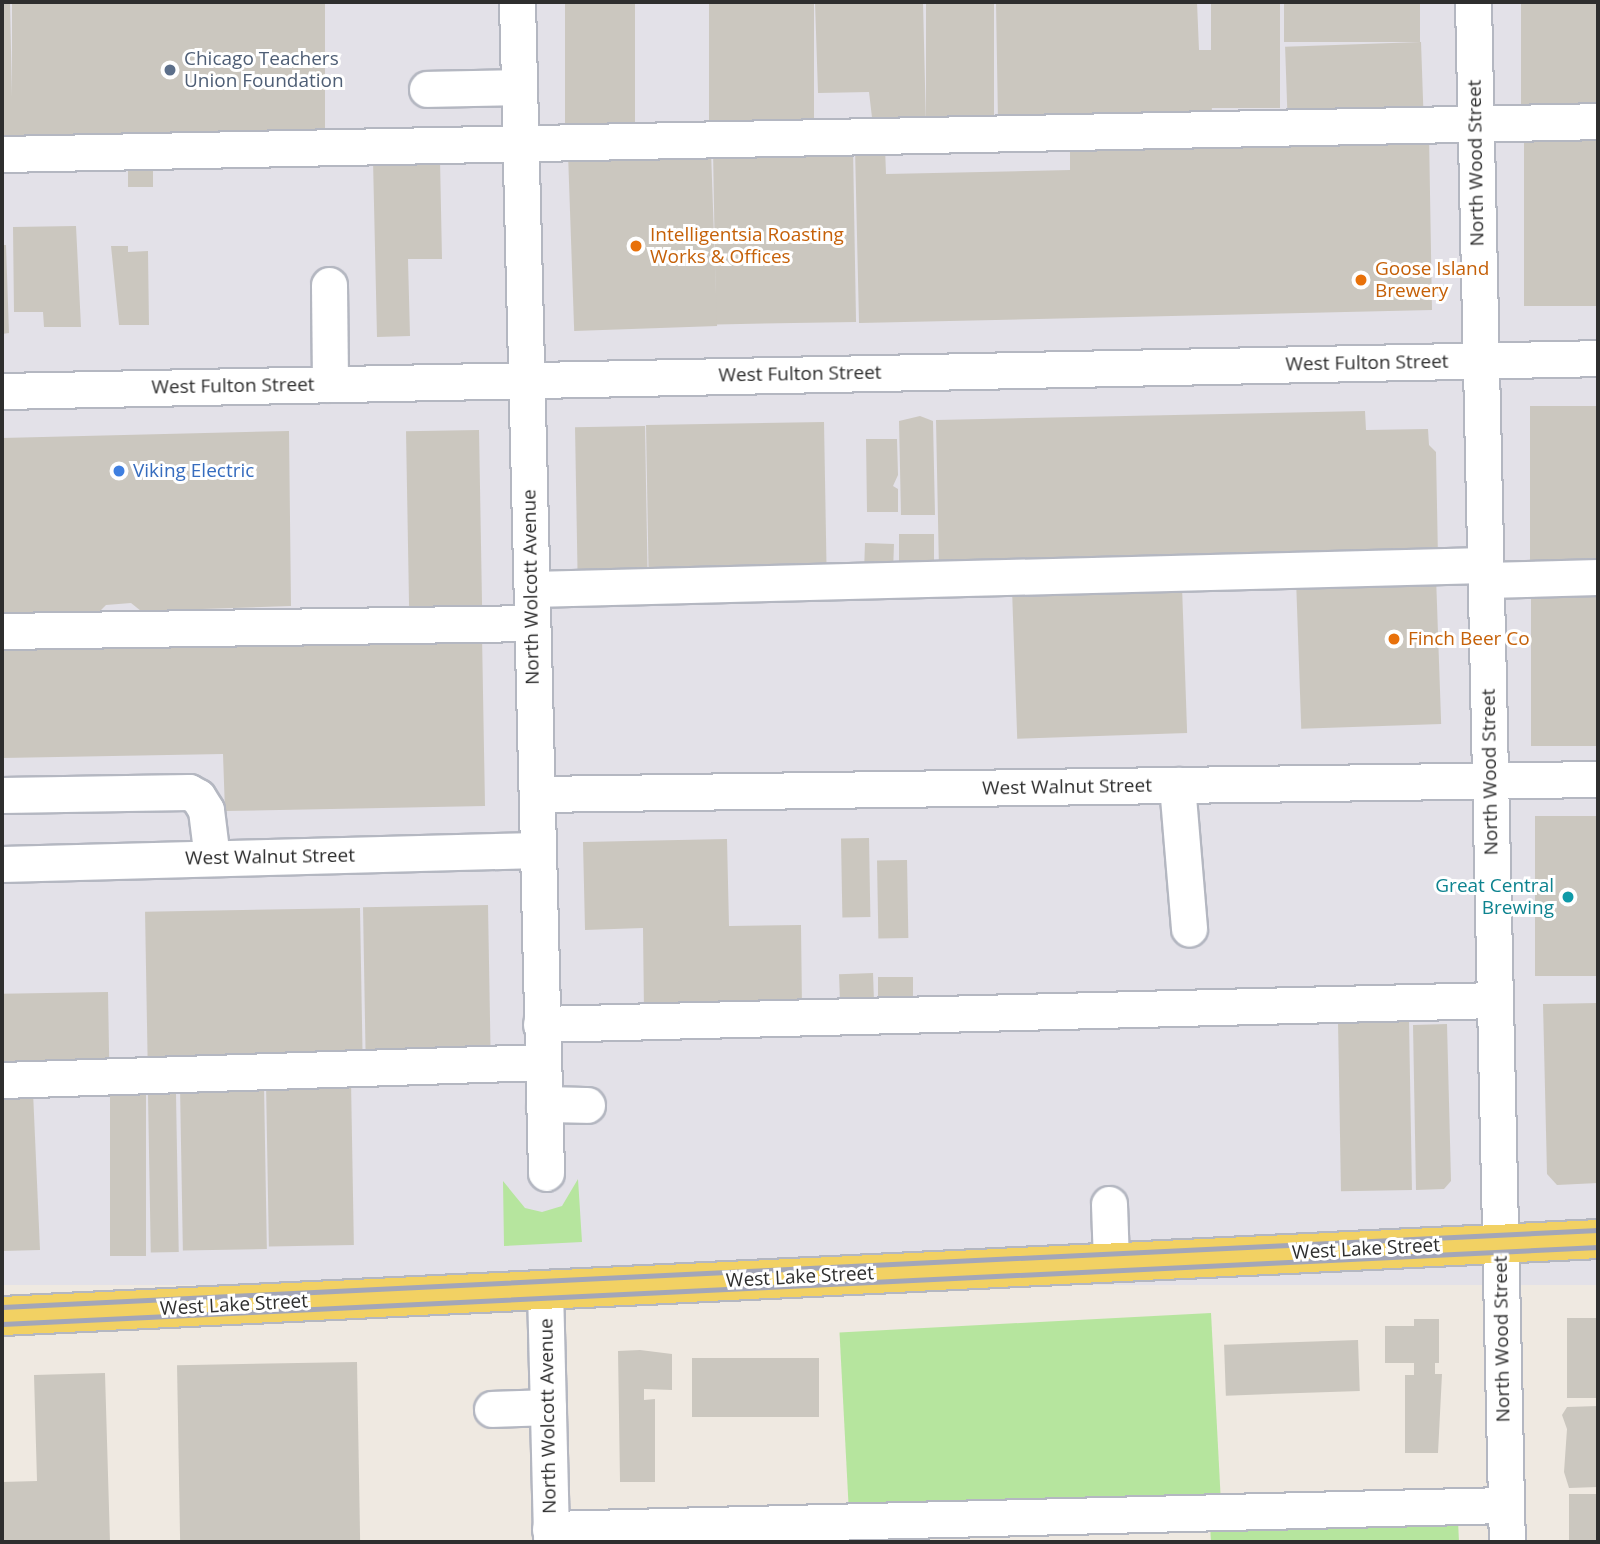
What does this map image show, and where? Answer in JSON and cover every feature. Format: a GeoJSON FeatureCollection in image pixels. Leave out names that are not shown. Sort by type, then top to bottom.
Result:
{"type":"FeatureCollection","features":[{"type":"Feature","properties":{"kind":"main road","name":"West Lake Street"},"geometry":{"type":"LineString","coordinates":[[2,1316],[1598,1239]]}},
{"type":"Feature","properties":{"kind":"street","name":"North Wolcott Avenue"},"geometry":{"type":"LineString","coordinates":[[517,2],[546,1173]]}},
{"type":"Feature","properties":{"kind":"street","name":"North Wood Street"},"geometry":{"type":"LineString","coordinates":[[1473,2],[1507,1542]]}},
{"type":"Feature","properties":{"kind":"street"},"geometry":{"type":"LineString","coordinates":[[427,89],[519,87]]}},
{"type":"Feature","properties":{"kind":"street"},"geometry":{"type":"LineString","coordinates":[[2,154],[1598,121]]}},
{"type":"Feature","properties":{"kind":"street"},"geometry":{"type":"LineString","coordinates":[[329,285],[330,384]]}},
{"type":"Feature","properties":{"kind":"street","name":"West Fulton Street"},"geometry":{"type":"LineString","coordinates":[[2,391],[1598,358]]}},
{"type":"Feature","properties":{"kind":"street"},"geometry":{"type":"LineString","coordinates":[[2,631],[532,606],[1485,573],[1598,577]]}},
{"type":"Feature","properties":{"kind":"street","name":"West Walnut Street"},"geometry":{"type":"LineString","coordinates":[[537,794],[1598,779]]}},
{"type":"Feature","properties":{"kind":"street"},"geometry":{"type":"LineString","coordinates":[[1177,785],[1189,929]]}},
{"type":"Feature","properties":{"kind":"street"},"geometry":{"type":"LineString","coordinates":[[2,795],[189,792],[198,797],[206,810],[212,858]]}},
{"type":"Feature","properties":{"kind":"street","name":"West Walnut Street"},"geometry":{"type":"LineString","coordinates":[[2,864],[538,850]]}},
{"type":"Feature","properties":{"kind":"street"},"geometry":{"type":"LineString","coordinates":[[541,1024],[1495,1000]]}},
{"type":"Feature","properties":{"kind":"street"},"geometry":{"type":"LineString","coordinates":[[2,1080],[543,1062]]}},
{"type":"Feature","properties":{"kind":"street"},"geometry":{"type":"LineString","coordinates":[[544,1104],[587,1105]]}},
{"type":"Feature","properties":{"kind":"street"},"geometry":{"type":"LineString","coordinates":[[1109,1204],[1111,1262]]}},
{"type":"Feature","properties":{"kind":"street","name":"North Wolcott Avenue"},"geometry":{"type":"LineString","coordinates":[[545,1289],[550,1535]]}},
{"type":"Feature","properties":{"kind":"street"},"geometry":{"type":"LineString","coordinates":[[492,1409],[548,1407]]}},
{"type":"Feature","properties":{"kind":"street"},"geometry":{"type":"LineString","coordinates":[[550,1535],[1506,1505]]}},
{"type":"Feature","properties":{"kind":"shaded area"},"geometry":{"type":"Polygon","coordinates":[[[2,2],[1598,2],[1598,1285],[2,1285],[2,2]]]}},
{"type":"Feature","properties":{"kind":"green space"},"geometry":{"type":"Polygon","coordinates":[[[578,1179],[582,1242],[504,1246],[503,1181],[525,1208],[542,1212],[562,1206],[578,1179]]]}},
{"type":"Feature","properties":{"kind":"green space"},"geometry":{"type":"Polygon","coordinates":[[[1211,1313],[1220,1494],[849,1513],[840,1332],[1211,1313]]]}},
{"type":"Feature","properties":{"kind":"green space"},"geometry":{"type":"Polygon","coordinates":[[[1458,1521],[1459,1542],[1211,1542],[1210,1525],[1458,1521]]]}},
{"type":"Feature","properties":{"kind":"building"},"geometry":{"type":"Polygon","coordinates":[[[2,2],[10,2],[13,145],[2,145],[2,2]]]}},
{"type":"Feature","properties":{"kind":"building","name":"Chicago Teachers Union Foundation"},"geometry":{"type":"Polygon","coordinates":[[[12,2],[325,2],[325,145],[12,145],[12,2]]]}},
{"type":"Feature","properties":{"kind":"building"},"geometry":{"type":"Polygon","coordinates":[[[565,2],[635,2],[635,132],[565,132],[565,2]]]}},
{"type":"Feature","properties":{"kind":"building"},"geometry":{"type":"Polygon","coordinates":[[[709,2],[814,2],[814,123],[709,123],[709,2]]]}},
{"type":"Feature","properties":{"kind":"building"},"geometry":{"type":"Polygon","coordinates":[[[815,2],[923,2],[926,125],[873,126],[869,92],[818,93],[815,2]]]}},
{"type":"Feature","properties":{"kind":"building"},"geometry":{"type":"Polygon","coordinates":[[[926,2],[994,2],[994,124],[926,124],[926,2]]]}},
{"type":"Feature","properties":{"kind":"building"},"geometry":{"type":"Polygon","coordinates":[[[996,2],[1197,2],[1199,50],[1211,50],[1212,117],[998,122],[996,2]]]}},
{"type":"Feature","properties":{"kind":"building"},"geometry":{"type":"Polygon","coordinates":[[[1211,2],[1280,2],[1280,108],[1211,108],[1211,2]]]}},
{"type":"Feature","properties":{"kind":"building"},"geometry":{"type":"Polygon","coordinates":[[[1284,2],[1420,2],[1420,42],[1284,42],[1284,2]]]}},
{"type":"Feature","properties":{"kind":"building"},"geometry":{"type":"Polygon","coordinates":[[[1521,2],[1598,2],[1598,111],[1521,111],[1521,2]]]}},
{"type":"Feature","properties":{"kind":"building"},"geometry":{"type":"Polygon","coordinates":[[[1421,42],[1423,113],[1288,118],[1285,47],[1421,42]]]}},
{"type":"Feature","properties":{"kind":"building"},"geometry":{"type":"Polygon","coordinates":[[[1524,128],[1598,128],[1598,306],[1524,306],[1524,128]]]}},
{"type":"Feature","properties":{"kind":"building"},"geometry":{"type":"Polygon","coordinates":[[[1429,134],[1432,310],[859,323],[855,148],[885,147],[886,174],[1070,170],[1070,142],[1429,134]]]}},
{"type":"Feature","properties":{"kind":"building"},"geometry":{"type":"Polygon","coordinates":[[[853,148],[856,322],[716,324],[713,150],[853,148]]]}},
{"type":"Feature","properties":{"kind":"building"},"geometry":{"type":"Polygon","coordinates":[[[711,151],[717,326],[574,331],[568,156],[711,151]]]}},
{"type":"Feature","properties":{"kind":"building"},"geometry":{"type":"Polygon","coordinates":[[[440,159],[442,259],[408,259],[410,336],[377,337],[373,160],[440,159]]]}},
{"type":"Feature","properties":{"kind":"building"},"geometry":{"type":"Polygon","coordinates":[[[128,171],[153,171],[153,187],[128,187],[128,171]]]}},
{"type":"Feature","properties":{"kind":"building"},"geometry":{"type":"Polygon","coordinates":[[[76,226],[81,327],[44,327],[43,312],[14,312],[13,227],[76,226]]]}},
{"type":"Feature","properties":{"kind":"building"},"geometry":{"type":"Polygon","coordinates":[[[2,245],[6,245],[9,333],[2,334],[2,245]]]}},
{"type":"Feature","properties":{"kind":"building"},"geometry":{"type":"Polygon","coordinates":[[[111,246],[128,246],[128,252],[148,251],[149,325],[119,325],[111,246]]]}},
{"type":"Feature","properties":{"kind":"building"},"geometry":{"type":"Polygon","coordinates":[[[1530,406],[1598,406],[1598,565],[1530,565],[1530,406]]]}},
{"type":"Feature","properties":{"kind":"building"},"geometry":{"type":"Polygon","coordinates":[[[1365,411],[1366,430],[1428,429],[1429,445],[1436,452],[1438,559],[939,570],[936,420],[1365,411]]]}},
{"type":"Feature","properties":{"kind":"building"},"geometry":{"type":"Polygon","coordinates":[[[920,416],[933,421],[935,515],[901,515],[899,421],[920,416]]]}},
{"type":"Feature","properties":{"kind":"building"},"geometry":{"type":"Polygon","coordinates":[[[824,422],[827,575],[649,578],[646,425],[824,422]]]}},
{"type":"Feature","properties":{"kind":"building"},"geometry":{"type":"Polygon","coordinates":[[[645,426],[648,578],[578,579],[575,427],[645,426]]]}},
{"type":"Feature","properties":{"kind":"building"},"geometry":{"type":"Polygon","coordinates":[[[479,430],[482,608],[409,609],[406,431],[479,430]]]}},
{"type":"Feature","properties":{"kind":"building"},"geometry":{"type":"Polygon","coordinates":[[[289,431],[291,606],[141,611],[131,603],[106,605],[99,612],[2,614],[2,438],[289,431]]]}},
{"type":"Feature","properties":{"kind":"building"},"geometry":{"type":"Polygon","coordinates":[[[866,439],[897,439],[898,475],[893,486],[898,489],[898,512],[867,512],[866,439]]]}},
{"type":"Feature","properties":{"kind":"building"},"geometry":{"type":"Polygon","coordinates":[[[899,534],[934,534],[934,573],[899,573],[899,534]]]}},
{"type":"Feature","properties":{"kind":"building"},"geometry":{"type":"Polygon","coordinates":[[[865,543],[894,544],[893,569],[864,568],[865,543]]]}},
{"type":"Feature","properties":{"kind":"building"},"geometry":{"type":"Polygon","coordinates":[[[1436,576],[1441,724],[1301,729],[1296,581],[1436,576]]]}},
{"type":"Feature","properties":{"kind":"building"},"geometry":{"type":"Polygon","coordinates":[[[1182,586],[1187,733],[1017,739],[1012,592],[1182,586]]]}},
{"type":"Feature","properties":{"kind":"building"},"geometry":{"type":"Polygon","coordinates":[[[1531,586],[1598,586],[1598,746],[1531,746],[1531,586]]]}},
{"type":"Feature","properties":{"kind":"building"},"geometry":{"type":"Polygon","coordinates":[[[482,635],[485,806],[225,811],[223,754],[2,758],[2,644],[482,635]]]}},
{"type":"Feature","properties":{"kind":"building","name":"Great Central Brewing"},"geometry":{"type":"Polygon","coordinates":[[[1535,816],[1598,816],[1598,976],[1535,976],[1535,816]]]}},
{"type":"Feature","properties":{"kind":"building"},"geometry":{"type":"Polygon","coordinates":[[[841,838],[869,838],[870,917],[842,917],[841,838]]]}},
{"type":"Feature","properties":{"kind":"building"},"geometry":{"type":"Polygon","coordinates":[[[727,839],[729,926],[801,925],[802,1010],[644,1013],[643,928],[585,930],[583,842],[727,839]]]}},
{"type":"Feature","properties":{"kind":"building"},"geometry":{"type":"Polygon","coordinates":[[[907,860],[908,938],[878,939],[877,861],[907,860]]]}},
{"type":"Feature","properties":{"kind":"building"},"geometry":{"type":"Polygon","coordinates":[[[488,905],[491,1059],[366,1061],[363,907],[488,905]]]}},
{"type":"Feature","properties":{"kind":"building"},"geometry":{"type":"Polygon","coordinates":[[[360,908],[363,1061],[148,1065],[145,912],[360,908]]]}},
{"type":"Feature","properties":{"kind":"building"},"geometry":{"type":"Polygon","coordinates":[[[873,973],[874,1008],[840,1009],[839,974],[873,973]]]}},
{"type":"Feature","properties":{"kind":"building"},"geometry":{"type":"Polygon","coordinates":[[[878,977],[913,977],[913,1003],[878,1003],[878,977]]]}},
{"type":"Feature","properties":{"kind":"building"},"geometry":{"type":"Polygon","coordinates":[[[108,992],[109,1074],[3,1076],[2,994],[108,992]]]}},
{"type":"Feature","properties":{"kind":"building"},"geometry":{"type":"Polygon","coordinates":[[[1598,1003],[1598,1183],[1557,1185],[1547,1174],[1543,1004],[1598,1003]]]}},
{"type":"Feature","properties":{"kind":"building"},"geometry":{"type":"Polygon","coordinates":[[[1409,1020],[1412,1190],[1341,1191],[1338,1021],[1409,1020]]]}},
{"type":"Feature","properties":{"kind":"building"},"geometry":{"type":"Polygon","coordinates":[[[1447,1024],[1451,1181],[1444,1189],[1416,1190],[1413,1025],[1447,1024]]]}},
{"type":"Feature","properties":{"kind":"building"},"geometry":{"type":"Polygon","coordinates":[[[351,1081],[354,1245],[269,1246],[266,1082],[351,1081]]]}},
{"type":"Feature","properties":{"kind":"building"},"geometry":{"type":"Polygon","coordinates":[[[264,1085],[267,1249],[183,1250],[180,1086],[264,1085]]]}},
{"type":"Feature","properties":{"kind":"building"},"geometry":{"type":"Polygon","coordinates":[[[33,1092],[40,1250],[2,1251],[2,1093],[33,1092]]]}},
{"type":"Feature","properties":{"kind":"building"},"geometry":{"type":"Polygon","coordinates":[[[148,1094],[176,1094],[179,1252],[151,1252],[148,1094]]]}},
{"type":"Feature","properties":{"kind":"building"},"geometry":{"type":"Polygon","coordinates":[[[110,1095],[146,1095],[146,1256],[110,1256],[110,1095]]]}},
{"type":"Feature","properties":{"kind":"building"},"geometry":{"type":"Polygon","coordinates":[[[1567,1318],[1598,1318],[1598,1398],[1567,1398],[1567,1318]]]}},
{"type":"Feature","properties":{"kind":"building"},"geometry":{"type":"Polygon","coordinates":[[[1414,1319],[1439,1319],[1439,1363],[1435,1363],[1435,1374],[1442,1374],[1438,1453],[1405,1453],[1405,1375],[1414,1375],[1414,1363],[1385,1363],[1385,1326],[1414,1326],[1414,1319]]]}},
{"type":"Feature","properties":{"kind":"building"},"geometry":{"type":"Polygon","coordinates":[[[1358,1340],[1360,1391],[1226,1396],[1224,1345],[1358,1340]]]}},
{"type":"Feature","properties":{"kind":"building"},"geometry":{"type":"Polygon","coordinates":[[[640,1350],[672,1354],[672,1390],[644,1389],[644,1400],[655,1399],[655,1482],[620,1482],[618,1351],[640,1350]]]}},
{"type":"Feature","properties":{"kind":"building"},"geometry":{"type":"Polygon","coordinates":[[[692,1358],[819,1358],[819,1417],[692,1417],[692,1358]]]}},
{"type":"Feature","properties":{"kind":"building"},"geometry":{"type":"Polygon","coordinates":[[[357,1362],[360,1540],[180,1542],[177,1365],[357,1362]]]}},
{"type":"Feature","properties":{"kind":"building"},"geometry":{"type":"Polygon","coordinates":[[[105,1373],[110,1542],[2,1542],[2,1482],[37,1481],[34,1375],[105,1373]]]}},
{"type":"Feature","properties":{"kind":"building"},"geometry":{"type":"Polygon","coordinates":[[[1598,1406],[1598,1487],[1569,1488],[1564,1472],[1567,1429],[1562,1415],[1567,1407],[1598,1406]]]}},
{"type":"Feature","properties":{"kind":"building"},"geometry":{"type":"Polygon","coordinates":[[[1569,1494],[1598,1494],[1598,1542],[1569,1542],[1569,1494]]]}},
{"type":"Feature","properties":{"kind":"railway"},"geometry":{"type":"LineString","coordinates":[[2,1307],[1598,1230]]}},
{"type":"Feature","properties":{"kind":"railway"},"geometry":{"type":"LineString","coordinates":[[2,1324],[1598,1247]]}},
{"type":"Feature","properties":{"kind":"place","name":"Chicago Teachers Union Foundation"},"geometry":{"type":"Point","coordinates":[170,70]}},
{"type":"Feature","properties":{"kind":"place","name":"Intelligentsia Roasting Works & Offices"},"geometry":{"type":"Point","coordinates":[636,246]}},
{"type":"Feature","properties":{"kind":"place","name":"Goose Island Brewery"},"geometry":{"type":"Point","coordinates":[1361,280]}},
{"type":"Feature","properties":{"kind":"place","name":"Viking Electric"},"geometry":{"type":"Point","coordinates":[119,471]}},
{"type":"Feature","properties":{"kind":"place","name":"Finch Beer Co"},"geometry":{"type":"Point","coordinates":[1394,639]}},
{"type":"Feature","properties":{"kind":"place","name":"Great Central Brewing"},"geometry":{"type":"Point","coordinates":[1568,897]}}]}
